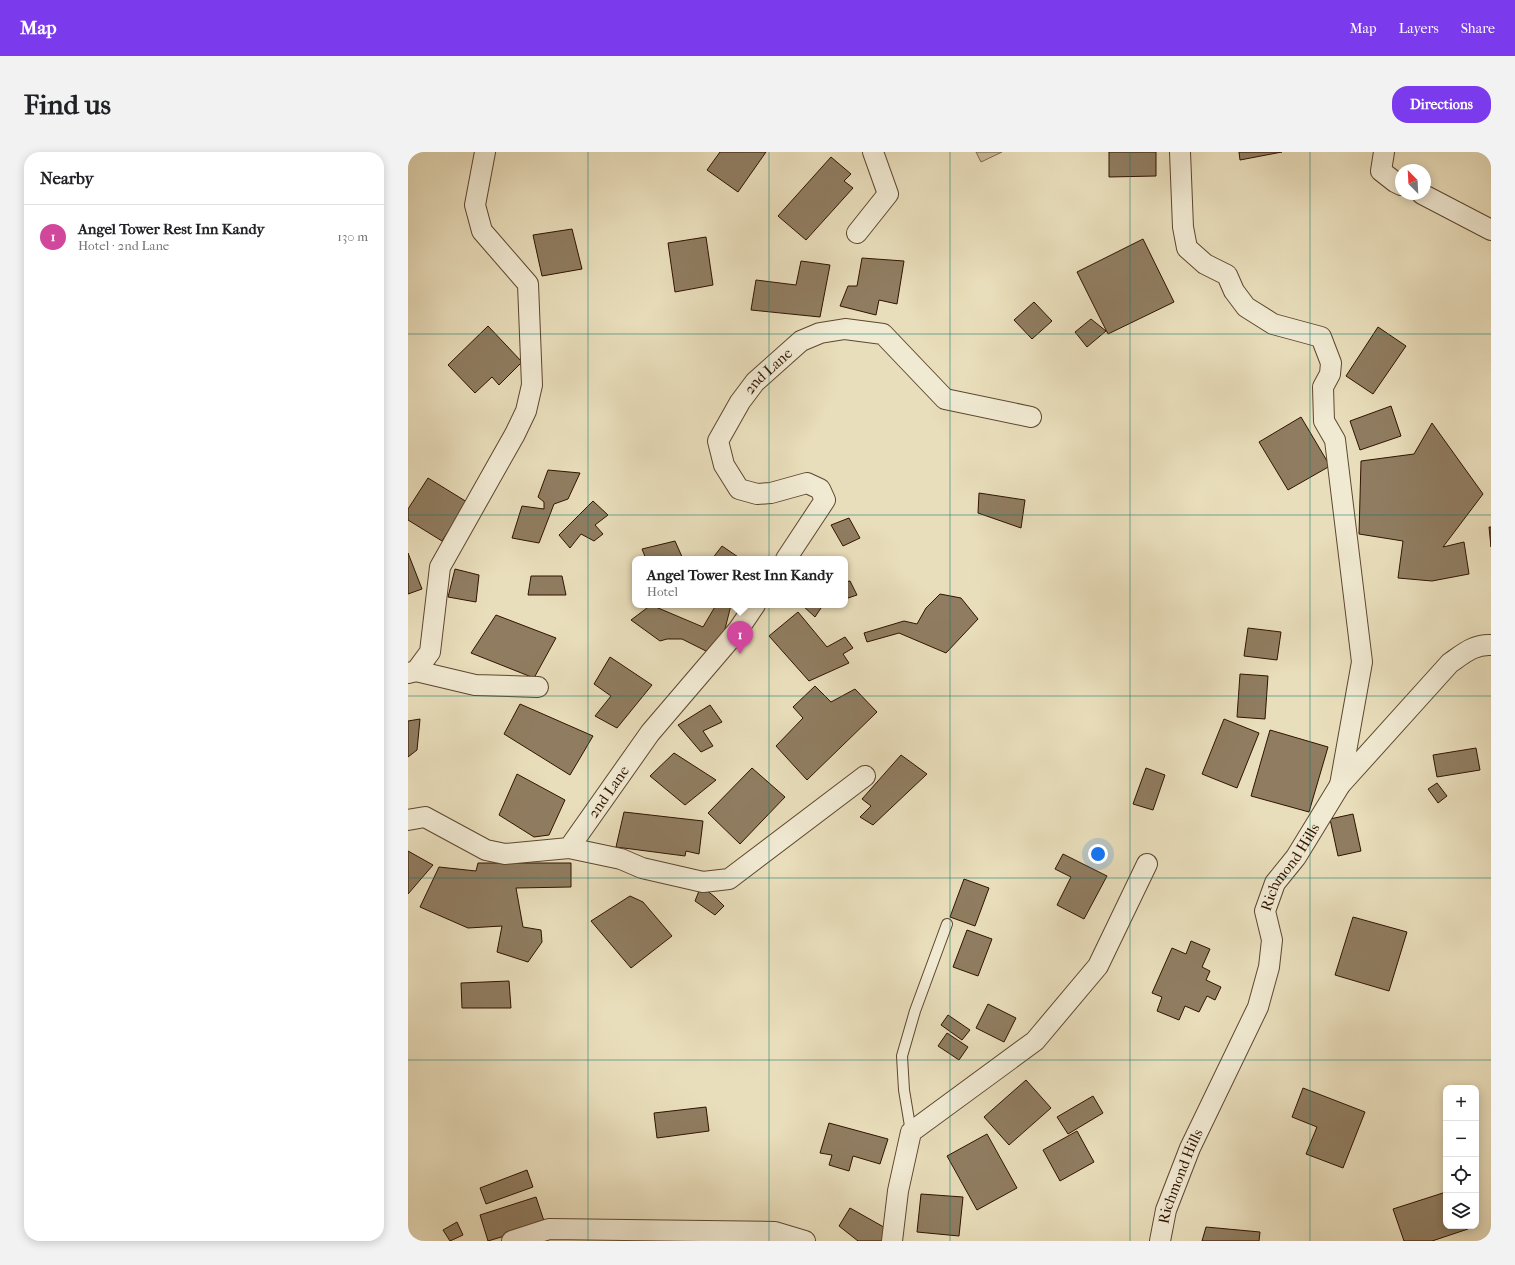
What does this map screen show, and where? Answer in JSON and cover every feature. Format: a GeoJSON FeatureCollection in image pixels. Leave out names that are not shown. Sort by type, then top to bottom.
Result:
{"type":"FeatureCollection","features":[{"type":"Feature","properties":{"kind":"street"},"geometry":{"type":"LineString","coordinates":[[412,672],[430,652],[440,567],[518,428],[526,411],[532,385],[528,284],[482,231],[475,205],[485,152]]}},
{"type":"Feature","properties":{"kind":"street"},"geometry":{"type":"LineString","coordinates":[[857,233],[888,194],[873,152]]}},
{"type":"Feature","properties":{"kind":"street"},"geometry":{"type":"LineString","coordinates":[[1180,152],[1183,227],[1187,248],[1205,264],[1227,275],[1234,291],[1246,307],[1273,324],[1321,337],[1331,363],[1330,374],[1324,387],[1324,421],[1335,440],[1362,662],[1340,784]]}},
{"type":"Feature","properties":{"kind":"street"},"geometry":{"type":"LineString","coordinates":[[1384,152],[1381,171],[1395,182]]}},
{"type":"Feature","properties":{"kind":"street"},"geometry":{"type":"LineString","coordinates":[[1431,199],[1491,230]]}},
{"type":"Feature","properties":{"kind":"street","name":"2nd Lane"},"geometry":{"type":"LineString","coordinates":[[788,556],[825,500],[820,489],[807,483],[771,493],[757,494],[739,489],[724,465],[718,441],[740,402],[755,382],[801,341],[820,333],[844,329],[883,334],[945,399],[1031,417]]}},
{"type":"Feature","properties":{"kind":"street","name":"2nd Lane"},"geometry":{"type":"LineString","coordinates":[[569,848],[650,733],[738,630],[753,608]]}},
{"type":"Feature","properties":{"kind":"street","name":"Richmond Hills"},"geometry":{"type":"LineString","coordinates":[[1160,1241],[1166,1210],[1190,1148],[1258,1007],[1269,967],[1272,940],[1265,911],[1274,883],[1296,857],[1340,784],[1450,663],[1467,650],[1484,644],[1491,645]]}},
{"type":"Feature","properties":{"kind":"street"},"geometry":{"type":"LineString","coordinates":[[412,672],[475,685],[538,687]]}},
{"type":"Feature","properties":{"kind":"street"},"geometry":{"type":"LineString","coordinates":[[408,820],[425,818],[486,850],[493,852],[505,854],[569,848],[621,859],[642,868],[703,882],[728,879],[865,776]]}},
{"type":"Feature","properties":{"kind":"street"},"geometry":{"type":"LineString","coordinates":[[892,1241],[898,1191],[911,1132],[1035,1041],[1098,966],[1147,864]]}},
{"type":"Feature","properties":{"kind":"street"},"geometry":{"type":"LineString","coordinates":[[512,1241],[549,1229],[775,1232],[805,1241]]}},
{"type":"Feature","properties":{"kind":"lane"},"geometry":{"type":"LineString","coordinates":[[911,1132],[904,1090],[902,1056],[915,1011],[947,924]]}},
{"type":"Feature","properties":{"kind":"shaded area"},"geometry":{"type":"Polygon","coordinates":[[[976,152],[1002,152],[981,162],[976,152]]]}},
{"type":"Feature","properties":{"kind":"building"},"geometry":{"type":"Polygon","coordinates":[[[720,152],[766,152],[738,192],[707,170],[720,152]]]}},
{"type":"Feature","properties":{"kind":"building"},"geometry":{"type":"Polygon","coordinates":[[[1109,152],[1156,152],[1156,176],[1109,177],[1109,152]]]}},
{"type":"Feature","properties":{"kind":"building"},"geometry":{"type":"Polygon","coordinates":[[[1239,152],[1282,152],[1240,160],[1239,152]]]}},
{"type":"Feature","properties":{"kind":"building"},"geometry":{"type":"Polygon","coordinates":[[[831,157],[851,174],[844,181],[853,188],[806,240],[778,216],[831,157]]]}},
{"type":"Feature","properties":{"kind":"building"},"geometry":{"type":"Polygon","coordinates":[[[572,229],[582,269],[542,276],[533,235],[572,229]]]}},
{"type":"Feature","properties":{"kind":"building"},"geometry":{"type":"Polygon","coordinates":[[[706,237],[713,285],[675,292],[668,243],[706,237]]]}},
{"type":"Feature","properties":{"kind":"building"},"geometry":{"type":"Polygon","coordinates":[[[1143,239],[1174,302],[1108,334],[1077,272],[1143,239]]]}},
{"type":"Feature","properties":{"kind":"building"},"geometry":{"type":"Polygon","coordinates":[[[862,258],[904,261],[897,304],[879,300],[876,315],[840,306],[848,286],[857,286],[862,258]]]}},
{"type":"Feature","properties":{"kind":"building"},"geometry":{"type":"Polygon","coordinates":[[[801,261],[830,265],[820,317],[751,310],[756,280],[796,285],[801,261]]]}},
{"type":"Feature","properties":{"kind":"building"},"geometry":{"type":"Polygon","coordinates":[[[1034,302],[1052,321],[1032,339],[1014,320],[1034,302]]]}},
{"type":"Feature","properties":{"kind":"building"},"geometry":{"type":"Polygon","coordinates":[[[1091,319],[1106,331],[1087,347],[1075,332],[1091,319]]]}},
{"type":"Feature","properties":{"kind":"building"},"geometry":{"type":"Polygon","coordinates":[[[488,326],[522,362],[499,385],[492,377],[475,393],[448,365],[488,326]]]}},
{"type":"Feature","properties":{"kind":"building"},"geometry":{"type":"Polygon","coordinates":[[[1378,327],[1406,346],[1373,394],[1346,376],[1378,327]]]}},
{"type":"Feature","properties":{"kind":"building"},"geometry":{"type":"Polygon","coordinates":[[[1391,406],[1401,436],[1360,450],[1350,421],[1391,406]]]}},
{"type":"Feature","properties":{"kind":"building"},"geometry":{"type":"Polygon","coordinates":[[[1301,417],[1330,466],[1288,490],[1259,442],[1301,417]]]}},
{"type":"Feature","properties":{"kind":"building"},"geometry":{"type":"Polygon","coordinates":[[[1432,423],[1483,494],[1443,547],[1464,542],[1469,574],[1432,581],[1398,578],[1403,541],[1359,534],[1361,461],[1414,454],[1432,423]]]}},
{"type":"Feature","properties":{"kind":"building"},"geometry":{"type":"Polygon","coordinates":[[[548,470],[580,473],[568,499],[554,504],[539,543],[512,538],[522,506],[544,509],[544,502],[538,497],[548,470]]]}},
{"type":"Feature","properties":{"kind":"building"},"geometry":{"type":"Polygon","coordinates":[[[428,478],[467,502],[442,541],[408,520],[408,509],[428,478]]]}},
{"type":"Feature","properties":{"kind":"building"},"geometry":{"type":"Polygon","coordinates":[[[979,493],[1025,500],[1021,528],[978,513],[979,493]]]}},
{"type":"Feature","properties":{"kind":"building"},"geometry":{"type":"Polygon","coordinates":[[[593,501],[608,515],[595,525],[603,534],[594,541],[581,534],[570,548],[559,535],[593,501]]]}},
{"type":"Feature","properties":{"kind":"building"},"geometry":{"type":"Polygon","coordinates":[[[849,518],[860,538],[843,546],[831,525],[849,518]]]}},
{"type":"Feature","properties":{"kind":"building"},"geometry":{"type":"Polygon","coordinates":[[[1489,527],[1491,527],[1491,547],[1489,527]]]}},
{"type":"Feature","properties":{"kind":"building"},"geometry":{"type":"Polygon","coordinates":[[[675,541],[682,556],[645,556],[642,549],[675,541]]]}},
{"type":"Feature","properties":{"kind":"building"},"geometry":{"type":"Polygon","coordinates":[[[722,546],[737,556],[714,556],[722,546]]]}},
{"type":"Feature","properties":{"kind":"building"},"geometry":{"type":"Polygon","coordinates":[[[408,553],[422,589],[408,594],[408,553]]]}},
{"type":"Feature","properties":{"kind":"building"},"geometry":{"type":"Polygon","coordinates":[[[455,569],[479,575],[476,602],[448,597],[455,569]]]}},
{"type":"Feature","properties":{"kind":"building"},"geometry":{"type":"Polygon","coordinates":[[[531,576],[562,576],[566,595],[528,595],[531,576]]]}},
{"type":"Feature","properties":{"kind":"building"},"geometry":{"type":"Polygon","coordinates":[[[848,581],[850,581],[857,595],[848,598],[848,581]]]}},
{"type":"Feature","properties":{"kind":"building"},"geometry":{"type":"Polygon","coordinates":[[[940,594],[961,598],[978,619],[946,653],[899,633],[867,642],[864,633],[904,621],[917,624],[926,608],[940,594]]]}},
{"type":"Feature","properties":{"kind":"building"},"geometry":{"type":"Polygon","coordinates":[[[647,608],[658,608],[703,627],[714,608],[730,608],[721,645],[706,651],[682,639],[667,639],[660,641],[631,620],[647,608]]]}},
{"type":"Feature","properties":{"kind":"building"},"geometry":{"type":"Polygon","coordinates":[[[805,608],[821,608],[815,617],[805,608]]]}},
{"type":"Feature","properties":{"kind":"building"},"geometry":{"type":"Polygon","coordinates":[[[798,612],[827,647],[845,637],[853,648],[843,654],[849,663],[809,681],[769,636],[798,612]]]}},
{"type":"Feature","properties":{"kind":"building"},"geometry":{"type":"Polygon","coordinates":[[[496,615],[556,638],[534,678],[471,653],[496,615]]]}},
{"type":"Feature","properties":{"kind":"building"},"geometry":{"type":"Polygon","coordinates":[[[1248,628],[1281,632],[1277,660],[1244,656],[1248,628]]]}},
{"type":"Feature","properties":{"kind":"building"},"geometry":{"type":"Polygon","coordinates":[[[610,657],[652,685],[617,728],[595,716],[611,696],[594,684],[610,657]]]}},
{"type":"Feature","properties":{"kind":"building"},"geometry":{"type":"Polygon","coordinates":[[[1240,674],[1268,676],[1265,719],[1237,717],[1240,674]]]}},
{"type":"Feature","properties":{"kind":"building"},"geometry":{"type":"Polygon","coordinates":[[[815,686],[831,702],[855,689],[877,712],[807,780],[776,746],[803,718],[793,707],[815,686]]]}},
{"type":"Feature","properties":{"kind":"building"},"geometry":{"type":"Polygon","coordinates":[[[520,704],[593,736],[570,775],[504,734],[520,704]]]}},
{"type":"Feature","properties":{"kind":"building"},"geometry":{"type":"Polygon","coordinates":[[[710,705],[722,722],[703,731],[713,746],[701,752],[678,725],[710,705]]]}},
{"type":"Feature","properties":{"kind":"building"},"geometry":{"type":"Polygon","coordinates":[[[420,719],[417,750],[408,757],[408,721],[420,719]]]}},
{"type":"Feature","properties":{"kind":"building"},"geometry":{"type":"Polygon","coordinates":[[[1224,719],[1259,733],[1237,788],[1202,774],[1224,719]]]}},
{"type":"Feature","properties":{"kind":"building"},"geometry":{"type":"Polygon","coordinates":[[[1270,730],[1328,747],[1309,812],[1251,796],[1270,730]]]}},
{"type":"Feature","properties":{"kind":"building"},"geometry":{"type":"Polygon","coordinates":[[[1476,748],[1480,770],[1437,777],[1433,755],[1476,748]]]}},
{"type":"Feature","properties":{"kind":"building"},"geometry":{"type":"Polygon","coordinates":[[[674,753],[716,780],[685,805],[650,776],[674,753]]]}},
{"type":"Feature","properties":{"kind":"building"},"geometry":{"type":"Polygon","coordinates":[[[901,755],[927,774],[873,825],[860,817],[871,806],[862,799],[901,755]]]}},
{"type":"Feature","properties":{"kind":"building"},"geometry":{"type":"Polygon","coordinates":[[[752,768],[785,797],[740,844],[708,813],[752,768]]]}},
{"type":"Feature","properties":{"kind":"building"},"geometry":{"type":"Polygon","coordinates":[[[1146,768],[1165,775],[1153,810],[1133,804],[1146,768]]]}},
{"type":"Feature","properties":{"kind":"building"},"geometry":{"type":"Polygon","coordinates":[[[517,774],[565,800],[549,835],[534,837],[499,815],[517,774]]]}},
{"type":"Feature","properties":{"kind":"building"},"geometry":{"type":"Polygon","coordinates":[[[1437,783],[1447,796],[1438,803],[1428,789],[1437,783]]]}},
{"type":"Feature","properties":{"kind":"building"},"geometry":{"type":"Polygon","coordinates":[[[624,812],[703,821],[699,854],[686,851],[685,856],[616,847],[624,812]]]}},
{"type":"Feature","properties":{"kind":"building"},"geometry":{"type":"Polygon","coordinates":[[[1353,814],[1361,851],[1338,856],[1330,819],[1353,814]]]}},
{"type":"Feature","properties":{"kind":"building"},"geometry":{"type":"Polygon","coordinates":[[[408,851],[433,865],[408,894],[408,851]]]}},
{"type":"Feature","properties":{"kind":"building"},"geometry":{"type":"Polygon","coordinates":[[[1063,854],[1107,876],[1084,919],[1057,905],[1071,877],[1055,869],[1063,854]]]}},
{"type":"Feature","properties":{"kind":"building"},"geometry":{"type":"Polygon","coordinates":[[[478,863],[571,863],[571,887],[516,888],[523,927],[541,930],[542,942],[528,962],[497,952],[502,926],[468,928],[420,907],[439,867],[476,871],[478,863]]]}},
{"type":"Feature","properties":{"kind":"building"},"geometry":{"type":"Polygon","coordinates":[[[964,879],[989,888],[975,926],[950,917],[964,879]]]}},
{"type":"Feature","properties":{"kind":"building"},"geometry":{"type":"Polygon","coordinates":[[[701,886],[724,906],[715,915],[695,901],[701,886]]]}},
{"type":"Feature","properties":{"kind":"building"},"geometry":{"type":"Polygon","coordinates":[[[630,896],[643,902],[672,936],[631,968],[591,921],[630,896]]]}},
{"type":"Feature","properties":{"kind":"building"},"geometry":{"type":"Polygon","coordinates":[[[1353,917],[1407,932],[1389,991],[1335,975],[1353,917]]]}},
{"type":"Feature","properties":{"kind":"building"},"geometry":{"type":"Polygon","coordinates":[[[967,930],[992,939],[978,976],[953,967],[967,930]]]}},
{"type":"Feature","properties":{"kind":"building"},"geometry":{"type":"Polygon","coordinates":[[[1191,941],[1210,949],[1202,967],[1210,971],[1206,980],[1221,987],[1215,1000],[1207,996],[1199,1012],[1185,1006],[1179,1020],[1157,1011],[1162,997],[1152,993],[1172,948],[1186,954],[1191,941]]]}},
{"type":"Feature","properties":{"kind":"building"},"geometry":{"type":"Polygon","coordinates":[[[509,981],[511,1008],[462,1008],[461,983],[509,981]]]}},
{"type":"Feature","properties":{"kind":"building"},"geometry":{"type":"Polygon","coordinates":[[[988,1004],[1016,1018],[1004,1042],[976,1028],[988,1004]]]}},
{"type":"Feature","properties":{"kind":"building"},"geometry":{"type":"Polygon","coordinates":[[[948,1015],[970,1030],[962,1040],[941,1025],[948,1015]]]}},
{"type":"Feature","properties":{"kind":"building"},"geometry":{"type":"Polygon","coordinates":[[[947,1033],[968,1047],[959,1060],[938,1046],[947,1033]]]}},
{"type":"Feature","properties":{"kind":"building"},"geometry":{"type":"Polygon","coordinates":[[[1026,1080],[1051,1108],[1009,1145],[984,1117],[1026,1080]]]}},
{"type":"Feature","properties":{"kind":"building"},"geometry":{"type":"Polygon","coordinates":[[[1303,1088],[1365,1112],[1343,1168],[1306,1154],[1317,1127],[1292,1117],[1303,1088]]]}},
{"type":"Feature","properties":{"kind":"building"},"geometry":{"type":"Polygon","coordinates":[[[1093,1096],[1103,1113],[1068,1134],[1057,1117],[1093,1096]]]}},
{"type":"Feature","properties":{"kind":"building"},"geometry":{"type":"Polygon","coordinates":[[[706,1107],[709,1131],[657,1138],[654,1113],[706,1107]]]}},
{"type":"Feature","properties":{"kind":"building"},"geometry":{"type":"Polygon","coordinates":[[[829,1123],[888,1139],[880,1164],[853,1156],[849,1171],[829,1165],[832,1155],[820,1153],[829,1123]]]}},
{"type":"Feature","properties":{"kind":"building"},"geometry":{"type":"Polygon","coordinates":[[[1077,1131],[1094,1162],[1060,1181],[1043,1150],[1077,1131]]]}},
{"type":"Feature","properties":{"kind":"building"},"geometry":{"type":"Polygon","coordinates":[[[987,1134],[1017,1188],[977,1210],[947,1156],[987,1134]]]}},
{"type":"Feature","properties":{"kind":"building"},"geometry":{"type":"Polygon","coordinates":[[[527,1170],[533,1187],[486,1204],[480,1188],[527,1170]]]}},
{"type":"Feature","properties":{"kind":"building"},"geometry":{"type":"Polygon","coordinates":[[[1443,1193],[1443,1229],[1468,1229],[1432,1241],[1404,1241],[1393,1209],[1443,1193]]]}},
{"type":"Feature","properties":{"kind":"building"},"geometry":{"type":"Polygon","coordinates":[[[921,1194],[963,1197],[959,1236],[917,1232],[921,1194]]]}},
{"type":"Feature","properties":{"kind":"building"},"geometry":{"type":"Polygon","coordinates":[[[536,1197],[545,1224],[488,1241],[480,1215],[536,1197]]]}},
{"type":"Feature","properties":{"kind":"building"},"geometry":{"type":"Polygon","coordinates":[[[850,1208],[889,1230],[889,1241],[858,1241],[839,1226],[850,1208]]]}},
{"type":"Feature","properties":{"kind":"building"},"geometry":{"type":"Polygon","coordinates":[[[457,1222],[463,1235],[450,1241],[443,1230],[457,1222]]]}},
{"type":"Feature","properties":{"kind":"building"},"geometry":{"type":"Polygon","coordinates":[[[1206,1227],[1260,1232],[1259,1241],[1202,1241],[1206,1227]]]}},
{"type":"Feature","properties":{"kind":"place","name":"Angel Tower Rest Inn Kandy"},"geometry":{"type":"Point","coordinates":[740,654]}}]}
